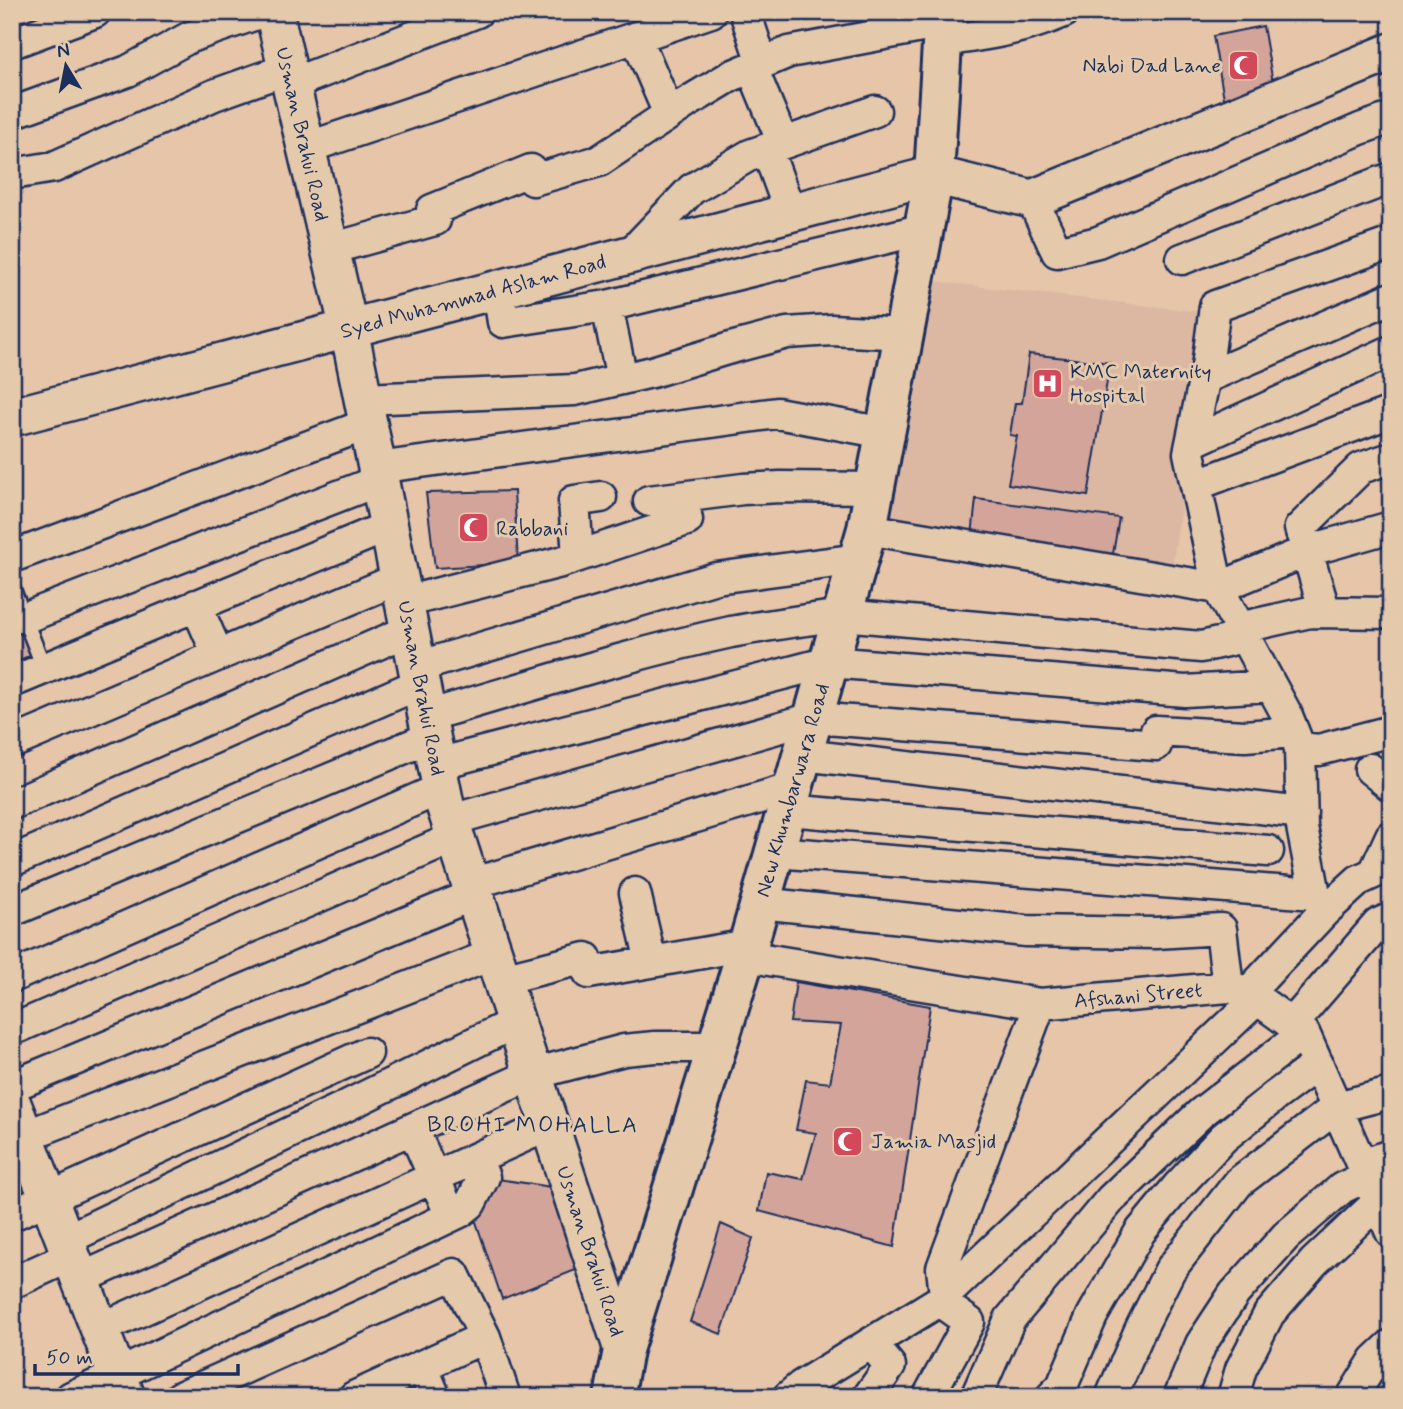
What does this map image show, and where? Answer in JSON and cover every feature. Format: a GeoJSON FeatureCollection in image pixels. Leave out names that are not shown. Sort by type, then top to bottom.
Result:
{"type":"FeatureCollection","features":[{"type":"Feature","properties":{"kind":"main road","name":"New Khumbarwara Road"},"geometry":{"type":"LineString","coordinates":[[614,1397],[623,1350],[747,951],[863,544],[934,175],[943,25]]}},
{"type":"Feature","properties":{"kind":"street"},"geometry":{"type":"LineString","coordinates":[[12,43],[95,12]]}},
{"type":"Feature","properties":{"kind":"street"},"geometry":{"type":"LineString","coordinates":[[12,113],[128,71],[190,37],[262,12]]}},
{"type":"Feature","properties":{"kind":"street","name":"Usman Brahui Road"},"geometry":{"type":"LineString","coordinates":[[274,12],[349,329],[435,751],[473,889],[623,1350]]}},
{"type":"Feature","properties":{"kind":"street"},"geometry":{"type":"LineString","coordinates":[[12,174],[54,167],[214,95],[289,77],[477,12]]}},
{"type":"Feature","properties":{"kind":"street"},"geometry":{"type":"LineString","coordinates":[[306,148],[711,12]]}},
{"type":"Feature","properties":{"kind":"street"},"geometry":{"type":"LineString","coordinates":[[745,12],[790,212]]}},
{"type":"Feature","properties":{"kind":"street"},"geometry":{"type":"LineString","coordinates":[[330,249],[435,220],[432,210],[531,170],[533,180],[599,161],[732,76],[789,52],[943,25],[994,34],[1064,12]]}},
{"type":"Feature","properties":{"kind":"street"},"geometry":{"type":"LineString","coordinates":[[636,37],[669,114]]}},
{"type":"Feature","properties":{"kind":"street"},"geometry":{"type":"LineString","coordinates":[[934,175],[1032,199],[1391,52]]}},
{"type":"Feature","properties":{"kind":"street"},"geometry":{"type":"LineString","coordinates":[[629,255],[692,189],[750,155],[875,111]]}},
{"type":"Feature","properties":{"kind":"street"},"geometry":{"type":"LineString","coordinates":[[1032,199],[1057,252],[1098,242],[1391,118]]}},
{"type":"Feature","properties":{"kind":"street","name":"Syed Muhammad Aslam Road"},"geometry":{"type":"LineString","coordinates":[[12,417],[934,175]]}},
{"type":"Feature","properties":{"kind":"street"},"geometry":{"type":"LineString","coordinates":[[1182,259],[1391,178]]}},
{"type":"Feature","properties":{"kind":"street"},"geometry":{"type":"LineString","coordinates":[[498,290],[503,322],[607,306],[924,229]]}},
{"type":"Feature","properties":{"kind":"street"},"geometry":{"type":"LineString","coordinates":[[1320,903],[1303,827],[1296,740],[1286,713],[1218,588],[1189,453],[1205,378],[1215,306],[1391,243]]}},
{"type":"Feature","properties":{"kind":"street"},"geometry":{"type":"LineString","coordinates":[[1205,378],[1391,298]]}},
{"type":"Feature","properties":{"kind":"street"},"geometry":{"type":"LineString","coordinates":[[607,306],[622,379]]}},
{"type":"Feature","properties":{"kind":"street"},"geometry":{"type":"LineString","coordinates":[[12,557],[366,411],[575,390],[652,372],[787,333],[832,330],[904,334]]}},
{"type":"Feature","properties":{"kind":"street"},"geometry":{"type":"LineString","coordinates":[[1192,442],[1391,351]]}},
{"type":"Feature","properties":{"kind":"street"},"geometry":{"type":"LineString","coordinates":[[1196,485],[1391,412]]}},
{"type":"Feature","properties":{"kind":"street"},"geometry":{"type":"LineString","coordinates":[[24,618],[379,474],[777,413],[885,433]]}},
{"type":"Feature","properties":{"kind":"street"},"geometry":{"type":"LineString","coordinates":[[1349,429],[1361,468]]}},
{"type":"Feature","properties":{"kind":"street"},"geometry":{"type":"LineString","coordinates":[[1325,612],[1300,528],[1361,468],[1391,458]]}},
{"type":"Feature","properties":{"kind":"street"},"geometry":{"type":"LineString","coordinates":[[649,501],[743,489],[875,488]]}},
{"type":"Feature","properties":{"kind":"street"},"geometry":{"type":"LineString","coordinates":[[578,556],[574,501],[601,497]]}},
{"type":"Feature","properties":{"kind":"street"},"geometry":{"type":"LineString","coordinates":[[12,743],[218,655],[578,556],[687,520],[682,497]]}},
{"type":"Feature","properties":{"kind":"street"},"geometry":{"type":"LineString","coordinates":[[12,681],[389,526]]}},
{"type":"Feature","properties":{"kind":"street"},"geometry":{"type":"LineString","coordinates":[[12,1030],[435,751],[716,578],[863,544],[1218,588],[1307,551],[1391,527]]}},
{"type":"Feature","properties":{"kind":"street"},"geometry":{"type":"LineString","coordinates":[[12,804],[405,603]]}},
{"type":"Feature","properties":{"kind":"street"},"geometry":{"type":"LineString","coordinates":[[196,605],[218,655]]}},
{"type":"Feature","properties":{"kind":"street"},"geometry":{"type":"LineString","coordinates":[[12,911],[435,751],[674,646],[769,626],[842,615],[1201,647],[1310,612],[1391,613]]}},
{"type":"Feature","properties":{"kind":"street"},"geometry":{"type":"LineString","coordinates":[[12,861],[435,751],[829,662],[1185,691],[1271,686]]}},
{"type":"Feature","properties":{"kind":"street"},"geometry":{"type":"LineString","coordinates":[[12,977],[435,751],[813,718],[1156,745],[1156,731],[1245,736],[1296,740],[1318,750],[1391,730]]}},
{"type":"Feature","properties":{"kind":"street"},"geometry":{"type":"LineString","coordinates":[[12,1086],[473,889],[794,785],[1176,799],[1302,813]]}},
{"type":"Feature","properties":{"kind":"street"},"geometry":{"type":"LineString","coordinates":[[794,785],[1174,843],[1268,851]]}},
{"type":"Feature","properties":{"kind":"street"},"geometry":{"type":"LineString","coordinates":[[1174,843],[1176,799]]}},
{"type":"Feature","properties":{"kind":"street"},"geometry":{"type":"LineString","coordinates":[[788,1397],[801,1386],[942,1298],[1245,993],[1320,903],[1382,869],[1391,836]]}},
{"type":"Feature","properties":{"kind":"street"},"geometry":{"type":"LineString","coordinates":[[775,852],[1320,903]]}},
{"type":"Feature","properties":{"kind":"street"},"geometry":{"type":"LineString","coordinates":[[635,893],[651,962]]}},
{"type":"Feature","properties":{"kind":"street"},"geometry":{"type":"LineString","coordinates":[[760,904],[1026,931],[1156,933],[1221,929],[1245,993],[1298,1028],[1318,1064],[1379,1201]]}},
{"type":"Feature","properties":{"kind":"street"},"geometry":{"type":"LineString","coordinates":[[976,1397],[1010,1319],[1111,1199],[1200,1113],[1298,1028],[1377,924],[1391,918]]}},
{"type":"Feature","properties":{"kind":"street","name":"Afshani Street"},"geometry":{"type":"LineString","coordinates":[[498,966],[586,958],[589,973],[651,962],[747,951],[1040,1004],[1245,993]]}},
{"type":"Feature","properties":{"kind":"street"},"geometry":{"type":"LineString","coordinates":[[122,1386],[49,1198],[16,1127],[498,966]]}},
{"type":"Feature","properties":{"kind":"street"},"geometry":{"type":"LineString","coordinates":[[928,1397],[969,1322],[942,1298],[942,1268],[1040,1004]]}},
{"type":"Feature","properties":{"kind":"street"},"geometry":{"type":"LineString","coordinates":[[72,1258],[346,1106],[516,1022]]}},
{"type":"Feature","properties":{"kind":"street"},"geometry":{"type":"LineString","coordinates":[[12,1283],[413,1129],[533,1074],[624,1050],[717,1047]]}},
{"type":"Feature","properties":{"kind":"street"},"geometry":{"type":"LineString","coordinates":[[12,1215],[367,1053]]}},
{"type":"Feature","properties":{"kind":"street"},"geometry":{"type":"LineString","coordinates":[[1051,1397],[1062,1386],[1092,1316],[1140,1232],[1223,1138],[1318,1064]]}},
{"type":"Feature","properties":{"kind":"street"},"geometry":{"type":"LineString","coordinates":[[330,1071],[346,1106]]}},
{"type":"Feature","properties":{"kind":"street"},"geometry":{"type":"LineString","coordinates":[[1111,1397],[1170,1270],[1239,1182],[1337,1107],[1391,1093]]}},
{"type":"Feature","properties":{"kind":"street"},"geometry":{"type":"LineString","coordinates":[[100,1329],[550,1125]]}},
{"type":"Feature","properties":{"kind":"street"},"geometry":{"type":"LineString","coordinates":[[413,1129],[451,1216]]}},
{"type":"Feature","properties":{"kind":"street"},"geometry":{"type":"LineString","coordinates":[[1233,1397],[1241,1369],[1269,1314],[1314,1262],[1379,1201],[1391,1155]]}},
{"type":"Feature","properties":{"kind":"street"},"geometry":{"type":"LineString","coordinates":[[71,1397],[122,1386],[451,1216],[470,1204],[484,1177],[476,1158]]}},
{"type":"Feature","properties":{"kind":"street"},"geometry":{"type":"LineString","coordinates":[[1178,1397],[1201,1344],[1234,1294],[1286,1236],[1342,1188],[1379,1201]]}},
{"type":"Feature","properties":{"kind":"street"},"geometry":{"type":"LineString","coordinates":[[180,1397],[454,1274],[485,1337],[505,1397]]}},
{"type":"Feature","properties":{"kind":"street"},"geometry":{"type":"LineString","coordinates":[[360,1395],[485,1337]]}},
{"type":"Feature","properties":{"kind":"street"},"geometry":{"type":"LineString","coordinates":[[868,1397],[890,1366],[871,1343]]}},
{"type":"Feature","properties":{"kind":"street"},"geometry":{"type":"LineString","coordinates":[[1352,1397],[1375,1360],[1391,1345]]}},
{"type":"Feature","properties":{"kind":"street"},"geometry":{"type":"LineString","coordinates":[[422,1366],[435,1397]]}},
{"type":"Feature","properties":{"kind":"lane"},"geometry":{"type":"LineString","coordinates":[[12,587],[44,668]]}},
{"type":"Feature","properties":{"kind":"shaded area","name":"KMC Maternity Hospital"},"geometry":{"type":"Polygon","coordinates":[[[914,279],[1211,313],[1170,580],[867,529],[914,279]]]}},
{"type":"Feature","properties":{"kind":"building","name":"Nabi Dad Lane"},"geometry":{"type":"Polygon","coordinates":[[[1263,26],[1275,94],[1225,104],[1213,36],[1263,26]]]}},
{"type":"Feature","properties":{"kind":"building"},"geometry":{"type":"Polygon","coordinates":[[[1029,354],[1110,363],[1088,496],[1008,484],[1017,436],[1010,435],[1015,403],[1022,403],[1029,354]]]}},
{"type":"Feature","properties":{"kind":"building","name":"Rabbani"},"geometry":{"type":"Polygon","coordinates":[[[514,491],[518,563],[435,568],[426,493],[514,491]]]}},
{"type":"Feature","properties":{"kind":"building"},"geometry":{"type":"Polygon","coordinates":[[[976,499],[1119,518],[1113,554],[972,536],[976,499]]]}},
{"type":"Feature","properties":{"kind":"building"},"geometry":{"type":"Polygon","coordinates":[[[12,587],[34,654],[12,663],[12,587]]]}},
{"type":"Feature","properties":{"kind":"building"},"geometry":{"type":"Polygon","coordinates":[[[796,982],[930,1006],[894,1247],[759,1211],[766,1172],[803,1179],[816,1133],[796,1130],[806,1080],[830,1083],[841,1025],[790,1022],[796,982]]]}},
{"type":"Feature","properties":{"kind":"building"},"geometry":{"type":"Polygon","coordinates":[[[484,1177],[558,1188],[586,1266],[502,1299],[470,1204],[484,1177]]]}},
{"type":"Feature","properties":{"kind":"building"},"geometry":{"type":"Polygon","coordinates":[[[721,1224],[753,1238],[721,1334],[690,1322],[721,1224]]]}},
{"type":"Feature","properties":{"kind":"place","name":"Nabi Dad Lane"},"geometry":{"type":"Point","coordinates":[1244,65]}},
{"type":"Feature","properties":{"kind":"place","name":"KMC Maternity Hospital"},"geometry":{"type":"Point","coordinates":[1047,383]}},
{"type":"Feature","properties":{"kind":"place","name":"Rabbani"},"geometry":{"type":"Point","coordinates":[473,528]}},
{"type":"Feature","properties":{"kind":"place","name":"Jamia Masjid"},"geometry":{"type":"Point","coordinates":[848,1141]}},
{"type":"Feature","properties":{"kind":"district","name":"BROHI MOHALLA"},"geometry":{"type":"Point","coordinates":[533,1124]}}]}
